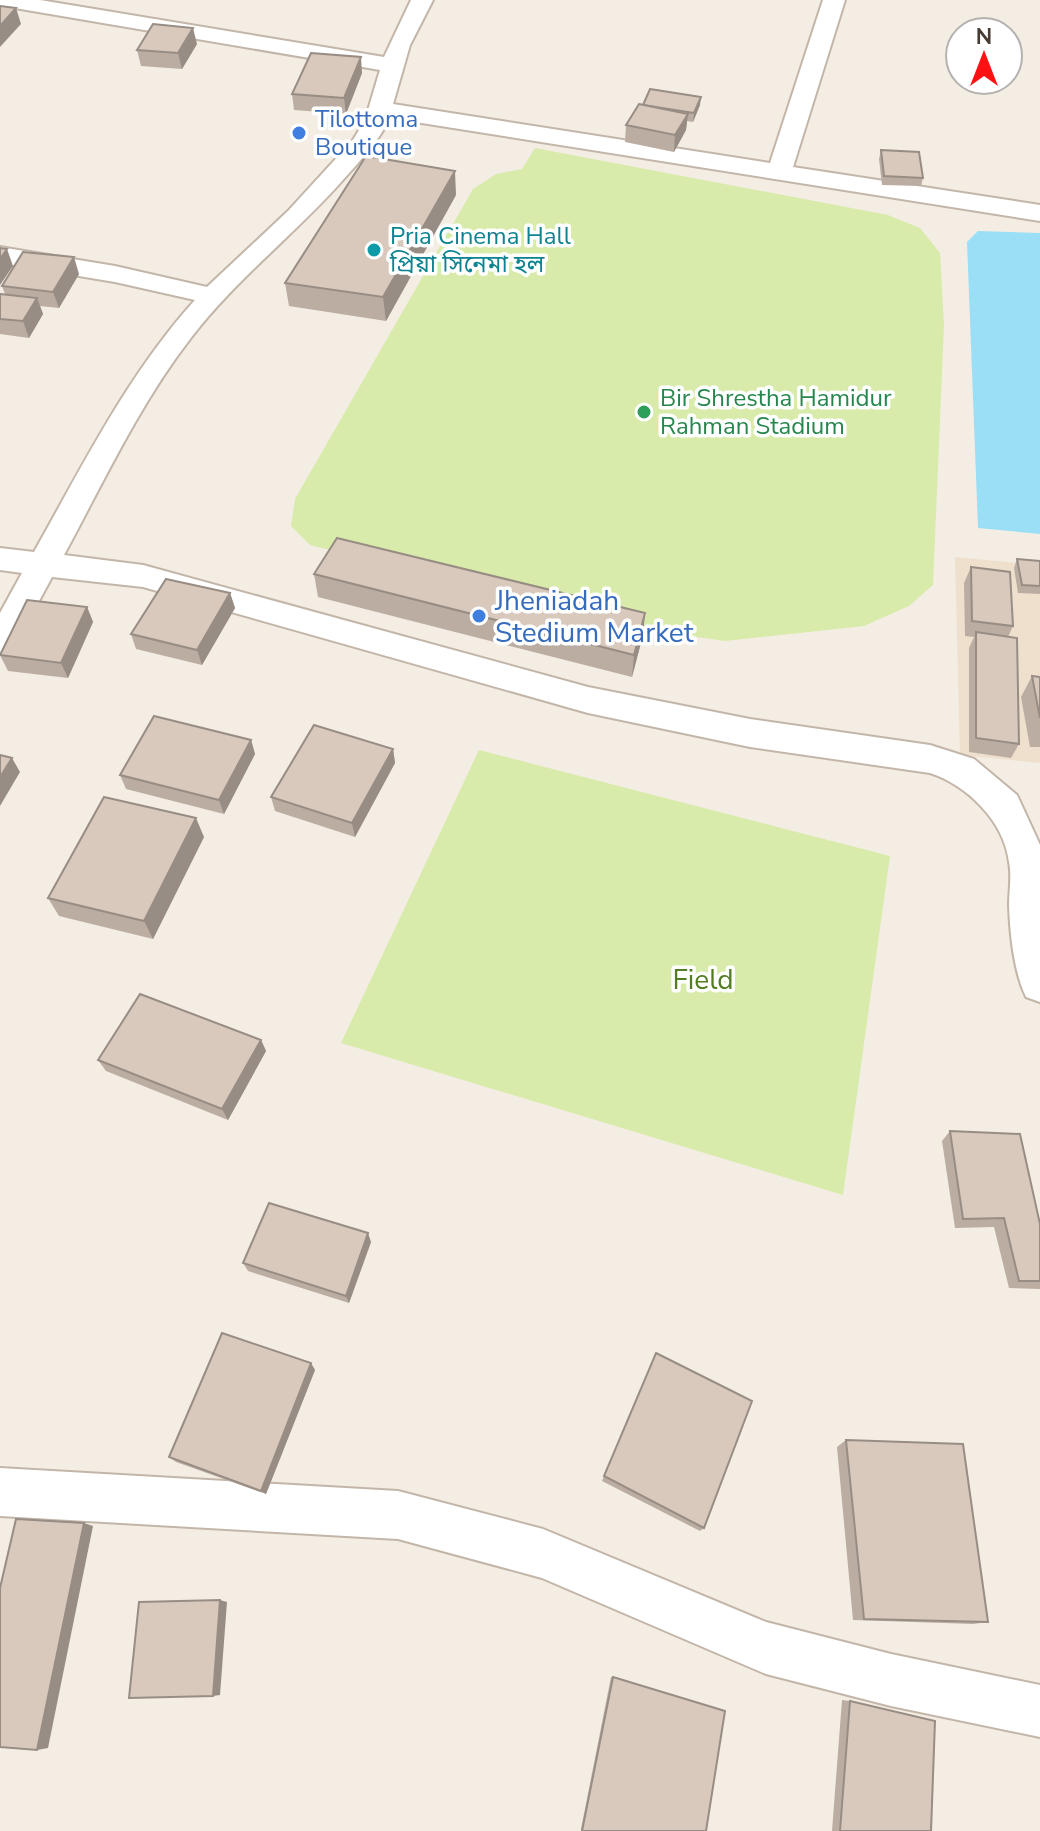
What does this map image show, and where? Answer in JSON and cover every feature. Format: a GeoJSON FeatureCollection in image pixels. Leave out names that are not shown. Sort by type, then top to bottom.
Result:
{"type":"FeatureCollection","features":[{"type":"Feature","properties":{"kind":"street"},"geometry":{"type":"LineString","coordinates":[[3,0],[265,46],[394,65]]}},
{"type":"Feature","properties":{"kind":"street"},"geometry":{"type":"LineString","coordinates":[[0,642],[136,397],[180,333],[213,296],[338,173],[362,144],[380,109],[399,45],[422,0]]}},
{"type":"Feature","properties":{"kind":"street"},"geometry":{"type":"LineString","coordinates":[[779,172],[834,0]]}},
{"type":"Feature","properties":{"kind":"street"},"geometry":{"type":"LineString","coordinates":[[380,109],[1040,213]]}},
{"type":"Feature","properties":{"kind":"street"},"geometry":{"type":"LineString","coordinates":[[0,255],[101,271],[213,296]]}},
{"type":"Feature","properties":{"kind":"street"},"geometry":{"type":"LineString","coordinates":[[0,559],[143,576],[588,700],[677,720],[930,759],[962,769],[1004,805],[1028,860],[1028,909],[1040,985]]}},
{"type":"Feature","properties":{"kind":"street"},"geometry":{"type":"LineString","coordinates":[[0,1492],[206,1507],[398,1515],[543,1554],[766,1648],[891,1680],[1040,1711]]}},
{"type":"Feature","properties":{"kind":"shaded area"},"geometry":{"type":"Polygon","coordinates":[[[955,557],[1040,565],[1040,763],[960,755],[955,557]]]}},
{"type":"Feature","properties":{"kind":"green space","name":"Bir Shrestha Hamidur Rahman Stadium"},"geometry":{"type":"Polygon","coordinates":[[[535,148],[888,215],[920,228],[940,253],[944,325],[933,585],[909,606],[864,626],[725,641],[653,631],[310,545],[291,526],[295,499],[473,189],[496,174],[522,169],[535,148]]]}},
{"type":"Feature","properties":{"kind":"green space","name":"Field"},"geometry":{"type":"Polygon","coordinates":[[[479,750],[890,856],[843,1195],[341,1043],[479,750]]]}},
{"type":"Feature","properties":{"kind":"water"},"geometry":{"type":"Polygon","coordinates":[[[978,231],[1040,233],[1040,534],[978,528],[967,242],[978,231]]]}},
{"type":"Feature","properties":{"kind":"building"},"geometry":{"type":"Polygon","coordinates":[[[0,6],[16,8],[0,26],[0,6]]]}},
{"type":"Feature","properties":{"kind":"building"},"geometry":{"type":"Polygon","coordinates":[[[153,24],[193,28],[178,53],[137,50],[153,24]]]}},
{"type":"Feature","properties":{"kind":"building"},"geometry":{"type":"Polygon","coordinates":[[[311,53],[361,57],[344,98],[292,94],[311,53]]]}},
{"type":"Feature","properties":{"kind":"building"},"geometry":{"type":"Polygon","coordinates":[[[650,89],[701,97],[694,113],[643,105],[650,89]]]}},
{"type":"Feature","properties":{"kind":"building"},"geometry":{"type":"Polygon","coordinates":[[[639,104],[688,114],[675,135],[626,125],[639,104]]]}},
{"type":"Feature","properties":{"kind":"building"},"geometry":{"type":"Polygon","coordinates":[[[881,150],[919,152],[923,178],[884,176],[881,150]]]}},
{"type":"Feature","properties":{"kind":"building","name":"Pria Cinema Hall প্রিয়া সিনেমা হল"},"geometry":{"type":"Polygon","coordinates":[[[366,156],[455,171],[383,297],[285,283],[366,156]]]}},
{"type":"Feature","properties":{"kind":"building"},"geometry":{"type":"Polygon","coordinates":[[[23,252],[74,257],[53,292],[2,286],[23,252]]]}},
{"type":"Feature","properties":{"kind":"building"},"geometry":{"type":"Polygon","coordinates":[[[0,294],[37,298],[23,321],[0,319],[0,294]]]}},
{"type":"Feature","properties":{"kind":"building"},"geometry":{"type":"Polygon","coordinates":[[[337,538],[645,613],[634,655],[314,574],[337,538]]]}},
{"type":"Feature","properties":{"kind":"building"},"geometry":{"type":"Polygon","coordinates":[[[1017,559],[1040,561],[1040,586],[1022,585],[1017,559]]]}},
{"type":"Feature","properties":{"kind":"building"},"geometry":{"type":"Polygon","coordinates":[[[971,567],[1010,572],[1013,626],[972,621],[971,567]]]}},
{"type":"Feature","properties":{"kind":"building"},"geometry":{"type":"Polygon","coordinates":[[[166,579],[230,593],[197,650],[131,634],[166,579]]]}},
{"type":"Feature","properties":{"kind":"building"},"geometry":{"type":"Polygon","coordinates":[[[27,600],[87,607],[61,663],[0,655],[27,600]]]}},
{"type":"Feature","properties":{"kind":"building"},"geometry":{"type":"Polygon","coordinates":[[[976,632],[1017,638],[1019,744],[976,738],[976,632]]]}},
{"type":"Feature","properties":{"kind":"building"},"geometry":{"type":"Polygon","coordinates":[[[1032,676],[1040,677],[1040,718],[1032,676]]]}},
{"type":"Feature","properties":{"kind":"building"},"geometry":{"type":"Polygon","coordinates":[[[154,716],[251,740],[219,800],[120,775],[154,716]]]}},
{"type":"Feature","properties":{"kind":"building"},"geometry":{"type":"Polygon","coordinates":[[[314,725],[393,749],[352,823],[271,797],[314,725]]]}},
{"type":"Feature","properties":{"kind":"building"},"geometry":{"type":"Polygon","coordinates":[[[0,755],[12,758],[0,777],[0,755]]]}},
{"type":"Feature","properties":{"kind":"building"},"geometry":{"type":"Polygon","coordinates":[[[104,797],[196,818],[144,921],[48,898],[104,797]]]}},
{"type":"Feature","properties":{"kind":"building"},"geometry":{"type":"Polygon","coordinates":[[[140,994],[261,1040],[222,1109],[98,1060],[140,994]]]}},
{"type":"Feature","properties":{"kind":"building"},"geometry":{"type":"Polygon","coordinates":[[[950,1131],[1020,1134],[1040,1224],[1040,1281],[1019,1281],[1004,1218],[963,1219],[950,1131]]]}},
{"type":"Feature","properties":{"kind":"building"},"geometry":{"type":"Polygon","coordinates":[[[269,1203],[368,1233],[346,1296],[243,1263],[269,1203]]]}},
{"type":"Feature","properties":{"kind":"building"},"geometry":{"type":"Polygon","coordinates":[[[222,1333],[311,1363],[261,1491],[169,1457],[222,1333]]]}},
{"type":"Feature","properties":{"kind":"building"},"geometry":{"type":"Polygon","coordinates":[[[656,1353],[752,1401],[704,1528],[604,1476],[656,1353]]]}},
{"type":"Feature","properties":{"kind":"building"},"geometry":{"type":"Polygon","coordinates":[[[846,1440],[963,1444],[988,1622],[864,1619],[846,1440]]]}},
{"type":"Feature","properties":{"kind":"building"},"geometry":{"type":"Polygon","coordinates":[[[16,1519],[84,1523],[37,1750],[0,1747],[0,1588],[16,1519]]]}},
{"type":"Feature","properties":{"kind":"building"},"geometry":{"type":"Polygon","coordinates":[[[220,1600],[213,1696],[129,1698],[139,1602],[220,1600]]]}},
{"type":"Feature","properties":{"kind":"building"},"geometry":{"type":"Polygon","coordinates":[[[613,1677],[725,1711],[706,1831],[582,1831],[613,1677]]]}},
{"type":"Feature","properties":{"kind":"building"},"geometry":{"type":"Polygon","coordinates":[[[850,1701],[935,1721],[931,1831],[840,1831],[850,1701]]]}},
{"type":"Feature","properties":{"kind":"place","name":"Tilottoma Boutique"},"geometry":{"type":"Point","coordinates":[299,133]}},
{"type":"Feature","properties":{"kind":"place","name":"Pria Cinema Hall প্রিয়া সিনেমা হল"},"geometry":{"type":"Point","coordinates":[374,250]}},
{"type":"Feature","properties":{"kind":"place","name":"Bir Shrestha Hamidur Rahman Stadium"},"geometry":{"type":"Point","coordinates":[644,412]}},
{"type":"Feature","properties":{"kind":"place","name":"Jheniadah Stedium Market"},"geometry":{"type":"Point","coordinates":[479,616]}}]}
